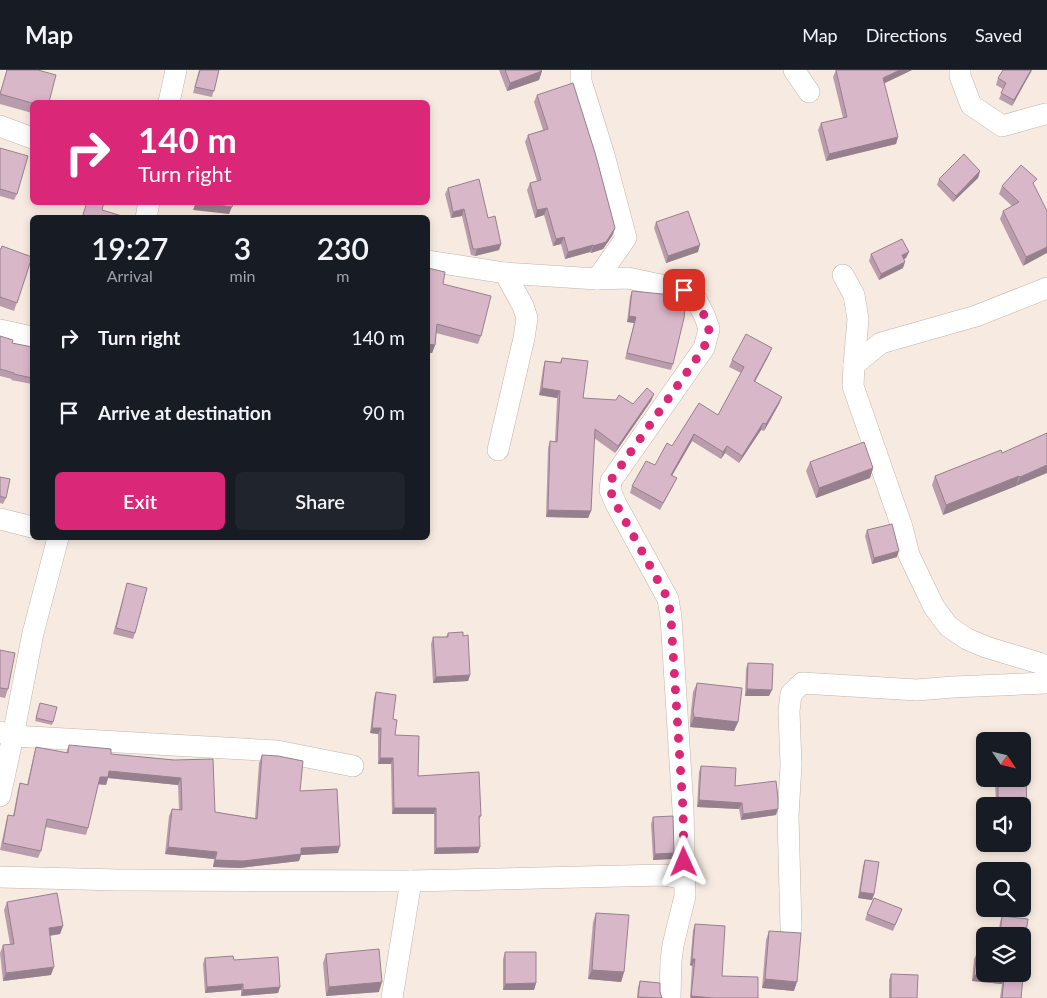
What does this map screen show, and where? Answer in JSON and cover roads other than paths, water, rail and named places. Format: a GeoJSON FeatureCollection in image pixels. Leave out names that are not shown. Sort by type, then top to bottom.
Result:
{"type":"FeatureCollection","features":[{"type":"Feature","properties":{"kind":"street"},"geometry":{"type":"LineString","coordinates":[[169,100],[176,70]]}},
{"type":"Feature","properties":{"kind":"street"},"geometry":{"type":"LineString","coordinates":[[581,70],[581,81],[604,155],[626,238],[597,279]]}},
{"type":"Feature","properties":{"kind":"street"},"geometry":{"type":"LineString","coordinates":[[794,70],[809,92]]}},
{"type":"Feature","properties":{"kind":"street"},"geometry":{"type":"LineString","coordinates":[[960,70],[960,76],[971,105],[1002,126],[1047,114]]}},
{"type":"Feature","properties":{"kind":"street"},"geometry":{"type":"LineString","coordinates":[[0,126],[30,137]]}},
{"type":"Feature","properties":{"kind":"street"},"geometry":{"type":"LineString","coordinates":[[616,252],[628,278]]}},
{"type":"Feature","properties":{"kind":"street"},"geometry":{"type":"LineString","coordinates":[[430,261],[505,273],[597,279],[628,278],[684,290],[696,299],[709,329],[704,348],[611,480],[610,490],[668,599],[671,617],[683,809],[685,896],[673,945],[670,998]]}},
{"type":"Feature","properties":{"kind":"street"},"geometry":{"type":"LineString","coordinates":[[498,450],[524,338],[526,318],[523,306],[505,273]]}},
{"type":"Feature","properties":{"kind":"street"},"geometry":{"type":"LineString","coordinates":[[843,275],[854,295],[858,320],[853,386],[902,527],[909,555],[934,608],[948,626],[967,639],[986,647],[1039,663],[1047,668]]}},
{"type":"Feature","properties":{"kind":"street"},"geometry":{"type":"LineString","coordinates":[[854,365],[881,342],[976,316],[1047,288]]}},
{"type":"Feature","properties":{"kind":"street"},"geometry":{"type":"LineString","coordinates":[[0,330],[30,337]]}},
{"type":"Feature","properties":{"kind":"street"},"geometry":{"type":"LineString","coordinates":[[0,519],[30,526]]}},
{"type":"Feature","properties":{"kind":"street"},"geometry":{"type":"LineString","coordinates":[[0,796],[7,734],[57,540]]}},
{"type":"Feature","properties":{"kind":"street"},"geometry":{"type":"LineString","coordinates":[[791,928],[788,816],[791,765],[789,710],[791,694],[802,684],[917,690],[1047,683]]}},
{"type":"Feature","properties":{"kind":"street"},"geometry":{"type":"LineString","coordinates":[[7,734],[277,751],[353,766]]}},
{"type":"Feature","properties":{"kind":"street"},"geometry":{"type":"LineString","coordinates":[[0,877],[118,880],[411,881],[664,875],[685,879]]}},
{"type":"Feature","properties":{"kind":"street"},"geometry":{"type":"LineString","coordinates":[[392,998],[411,881]]}}]}
